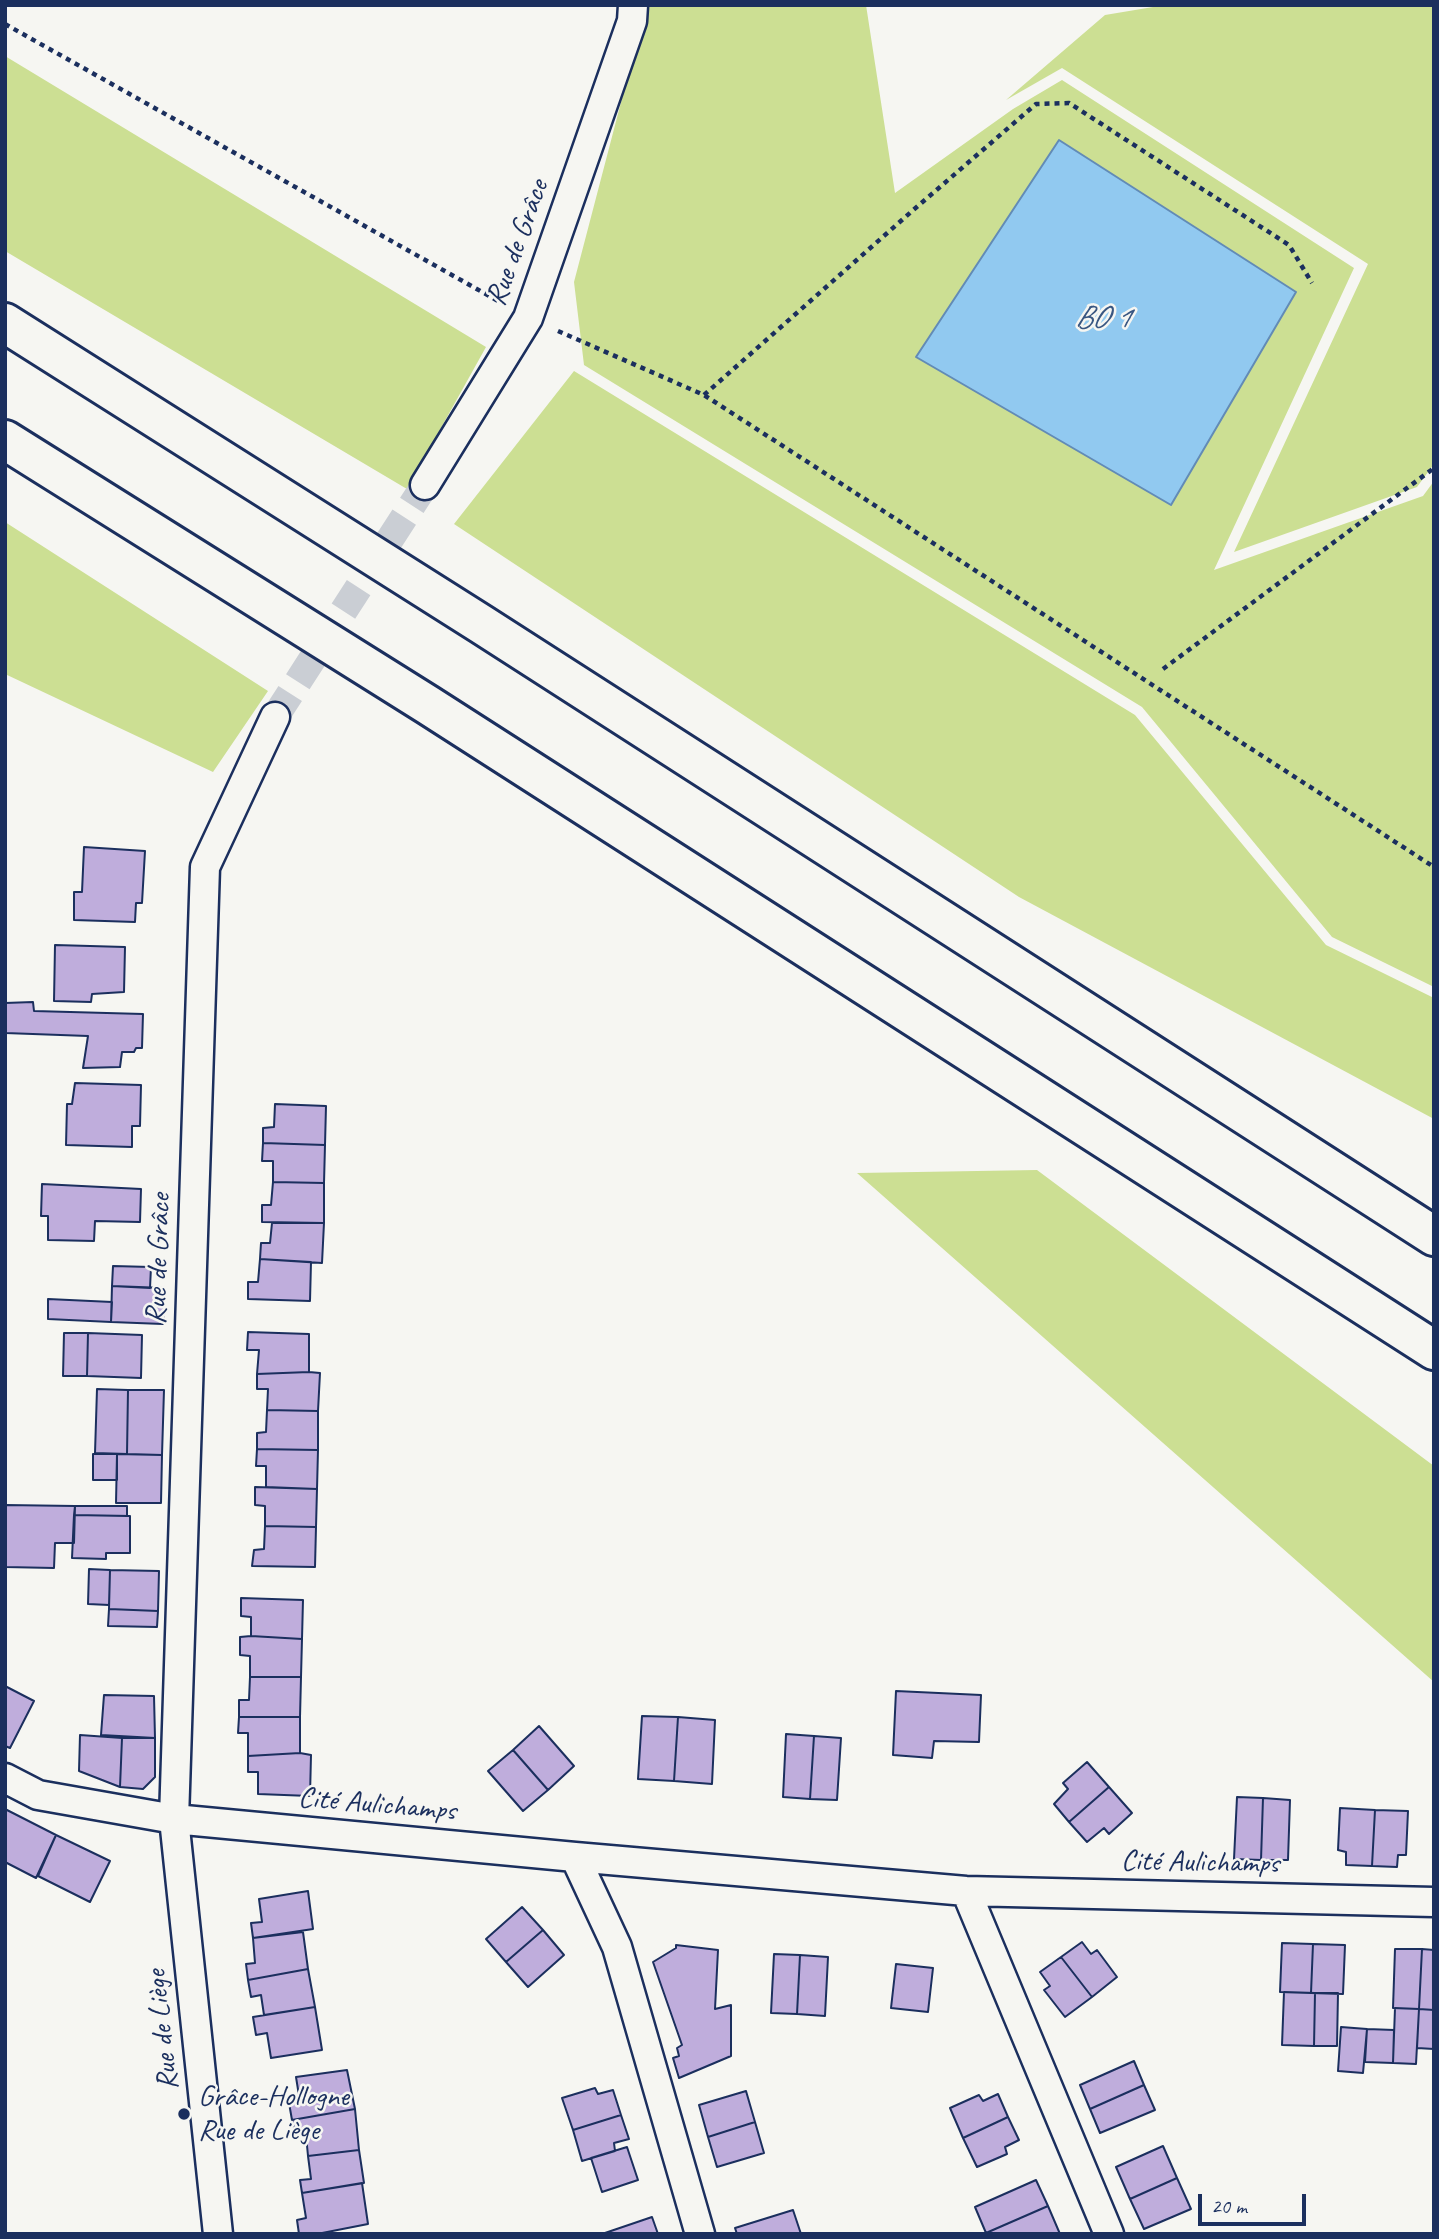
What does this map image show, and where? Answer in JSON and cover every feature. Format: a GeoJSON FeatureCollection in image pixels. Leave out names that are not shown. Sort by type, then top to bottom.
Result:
{"type":"FeatureCollection","features":[{"type":"Feature","properties":{"kind":"highway"},"geometry":{"type":"LineString","coordinates":[[5,323],[481,624],[1434,1236]]}},
{"type":"Feature","properties":{"kind":"highway"},"geometry":{"type":"LineString","coordinates":[[5,440],[428,705],[1434,1350]]}},
{"type":"Feature","properties":{"kind":"street","name":"Rue de Grâce"},"geometry":{"type":"LineString","coordinates":[[425,485],[528,318],[632,20],[633,5]]}},
{"type":"Feature","properties":{"kind":"street","name":"Rue de Grâce"},"geometry":{"type":"LineString","coordinates":[[174,1819],[205,867],[275,717]]}},
{"type":"Feature","properties":{"kind":"street","name":"Cité Aulichamps"},"geometry":{"type":"LineString","coordinates":[[5,1778],[38,1795],[174,1819],[966,1891],[1434,1902]]}},
{"type":"Feature","properties":{"kind":"street","name":"Rue de Liège"},"geometry":{"type":"LineString","coordinates":[[174,1819],[218,2234]]}},
{"type":"Feature","properties":{"kind":"street"},"geometry":{"type":"LineString","coordinates":[[575,1857],[617,1947],[700,2234]]}},
{"type":"Feature","properties":{"kind":"street"},"geometry":{"type":"LineString","coordinates":[[966,1891],[1109,2234]]}},
{"type":"Feature","properties":{"kind":"path"},"geometry":{"type":"LineString","coordinates":[[5,24],[528,318],[704,395],[1434,867]]}},
{"type":"Feature","properties":{"kind":"path"},"geometry":{"type":"LineString","coordinates":[[704,395],[1036,104],[1069,103],[1289,245],[1312,283]]}},
{"type":"Feature","properties":{"kind":"path"},"geometry":{"type":"LineString","coordinates":[[1163,669],[1434,468]]}},
{"type":"Feature","properties":{"kind":"green space"},"geometry":{"type":"Polygon","coordinates":[[[644,5],[866,5],[895,193],[1013,109],[1062,80],[1354,268],[1214,570],[1423,496],[1434,481],[1434,987],[1332,937],[1142,707],[584,365],[574,282],[642,22],[644,5]]]}},
{"type":"Feature","properties":{"kind":"green space"},"geometry":{"type":"Polygon","coordinates":[[[1165,5],[1434,5],[1434,464],[1417,487],[1234,552],[1368,264],[1062,68],[1006,100],[1105,15],[1165,5]]]}},
{"type":"Feature","properties":{"kind":"green space"},"geometry":{"type":"Polygon","coordinates":[[[5,56],[486,347],[407,489],[5,251],[5,56]]]}},
{"type":"Feature","properties":{"kind":"green space"},"geometry":{"type":"Polygon","coordinates":[[[574,371],[1135,715],[1326,945],[1434,998],[1434,1119],[1019,897],[454,524],[574,371]]]}},
{"type":"Feature","properties":{"kind":"green space"},"geometry":{"type":"Polygon","coordinates":[[[5,522],[268,691],[213,772],[5,674],[5,522]]]}},
{"type":"Feature","properties":{"kind":"green space"},"geometry":{"type":"Polygon","coordinates":[[[1037,1170],[1434,1466],[1434,1682],[857,1173],[1037,1170]]]}},
{"type":"Feature","properties":{"kind":"water","name":"BO 1"},"geometry":{"type":"Polygon","coordinates":[[[1059,140],[1296,292],[1171,505],[916,357],[1059,140]]]}},
{"type":"Feature","properties":{"kind":"building"},"geometry":{"type":"Polygon","coordinates":[[[84,847],[145,851],[142,903],[136,903],[135,922],[74,920],[74,892],[82,892],[84,847]]]}},
{"type":"Feature","properties":{"kind":"building"},"geometry":{"type":"Polygon","coordinates":[[[55,945],[125,947],[124,992],[92,994],[91,1002],[54,1001],[55,945]]]}},
{"type":"Feature","properties":{"kind":"building"},"geometry":{"type":"Polygon","coordinates":[[[33,1002],[34,1011],[143,1014],[142,1048],[136,1048],[134,1052],[122,1052],[120,1067],[83,1068],[88,1036],[5,1033],[5,1003],[33,1002]]]}},
{"type":"Feature","properties":{"kind":"building"},"geometry":{"type":"Polygon","coordinates":[[[75,1083],[141,1085],[140,1126],[132,1126],[132,1147],[66,1145],[67,1104],[72,1104],[75,1083]]]}},
{"type":"Feature","properties":{"kind":"building"},"geometry":{"type":"Polygon","coordinates":[[[275,1104],[326,1106],[325,1145],[263,1143],[263,1128],[274,1127],[275,1104]]]}},
{"type":"Feature","properties":{"kind":"building"},"geometry":{"type":"Polygon","coordinates":[[[263,1143],[325,1145],[324,1183],[273,1182],[273,1161],[262,1161],[263,1143]]]}},
{"type":"Feature","properties":{"kind":"building"},"geometry":{"type":"Polygon","coordinates":[[[273,1182],[324,1183],[324,1223],[262,1222],[262,1205],[271,1205],[273,1182]]]}},
{"type":"Feature","properties":{"kind":"building"},"geometry":{"type":"Polygon","coordinates":[[[42,1184],[141,1189],[140,1222],[95,1221],[94,1241],[48,1240],[48,1216],[41,1216],[42,1184]]]}},
{"type":"Feature","properties":{"kind":"building"},"geometry":{"type":"Polygon","coordinates":[[[272,1223],[324,1223],[322,1263],[260,1259],[261,1243],[270,1243],[272,1223]]]}},
{"type":"Feature","properties":{"kind":"building"},"geometry":{"type":"Polygon","coordinates":[[[260,1259],[311,1262],[310,1301],[248,1299],[248,1282],[258,1282],[260,1259]]]}},
{"type":"Feature","properties":{"kind":"building"},"geometry":{"type":"Polygon","coordinates":[[[113,1266],[151,1267],[150,1288],[112,1286],[113,1266]]]}},
{"type":"Feature","properties":{"kind":"building"},"geometry":{"type":"Polygon","coordinates":[[[112,1286],[165,1288],[163,1324],[111,1322],[112,1286]]]}},
{"type":"Feature","properties":{"kind":"building"},"geometry":{"type":"Polygon","coordinates":[[[48,1299],[112,1302],[111,1322],[48,1319],[48,1299]]]}},
{"type":"Feature","properties":{"kind":"building"},"geometry":{"type":"Polygon","coordinates":[[[248,1332],[309,1334],[309,1372],[257,1374],[259,1350],[247,1350],[248,1332]]]}},
{"type":"Feature","properties":{"kind":"building"},"geometry":{"type":"Polygon","coordinates":[[[64,1333],[88,1333],[87,1376],[63,1376],[64,1333]]]}},
{"type":"Feature","properties":{"kind":"building"},"geometry":{"type":"Polygon","coordinates":[[[88,1333],[142,1335],[141,1378],[87,1376],[88,1333]]]}},
{"type":"Feature","properties":{"kind":"building"},"geometry":{"type":"Polygon","coordinates":[[[320,1373],[318,1411],[267,1410],[268,1389],[257,1389],[257,1374],[320,1373]]]}},
{"type":"Feature","properties":{"kind":"building"},"geometry":{"type":"Polygon","coordinates":[[[97,1389],[128,1390],[127,1454],[95,1453],[97,1389]]]}},
{"type":"Feature","properties":{"kind":"building"},"geometry":{"type":"Polygon","coordinates":[[[128,1390],[164,1390],[162,1455],[127,1454],[128,1390]]]}},
{"type":"Feature","properties":{"kind":"building"},"geometry":{"type":"Polygon","coordinates":[[[267,1410],[318,1411],[318,1450],[257,1449],[257,1433],[266,1432],[267,1410]]]}},
{"type":"Feature","properties":{"kind":"building"},"geometry":{"type":"Polygon","coordinates":[[[257,1449],[318,1450],[317,1489],[266,1487],[266,1466],[256,1466],[257,1449]]]}},
{"type":"Feature","properties":{"kind":"building"},"geometry":{"type":"Polygon","coordinates":[[[93,1454],[117,1454],[117,1480],[93,1480],[93,1454]]]}},
{"type":"Feature","properties":{"kind":"building"},"geometry":{"type":"Polygon","coordinates":[[[117,1454],[162,1455],[161,1503],[116,1503],[117,1454]]]}},
{"type":"Feature","properties":{"kind":"building"},"geometry":{"type":"Polygon","coordinates":[[[255,1487],[317,1489],[316,1527],[265,1526],[265,1506],[255,1505],[255,1487]]]}},
{"type":"Feature","properties":{"kind":"building"},"geometry":{"type":"Polygon","coordinates":[[[5,1505],[75,1506],[74,1543],[55,1543],[54,1568],[5,1567],[5,1505]]]}},
{"type":"Feature","properties":{"kind":"building"},"geometry":{"type":"Polygon","coordinates":[[[75,1506],[127,1506],[127,1516],[74,1515],[75,1506]]]}},
{"type":"Feature","properties":{"kind":"building"},"geometry":{"type":"Polygon","coordinates":[[[74,1515],[130,1516],[130,1553],[106,1553],[106,1559],[72,1558],[74,1515]]]}},
{"type":"Feature","properties":{"kind":"building"},"geometry":{"type":"Polygon","coordinates":[[[265,1526],[316,1527],[315,1567],[252,1566],[254,1550],[264,1549],[265,1526]]]}},
{"type":"Feature","properties":{"kind":"building"},"geometry":{"type":"Polygon","coordinates":[[[89,1569],[110,1570],[109,1605],[88,1604],[89,1569]]]}},
{"type":"Feature","properties":{"kind":"building"},"geometry":{"type":"Polygon","coordinates":[[[110,1570],[159,1571],[158,1611],[109,1609],[110,1570]]]}},
{"type":"Feature","properties":{"kind":"building"},"geometry":{"type":"Polygon","coordinates":[[[241,1598],[303,1600],[302,1639],[251,1636],[251,1617],[241,1616],[241,1598]]]}},
{"type":"Feature","properties":{"kind":"building"},"geometry":{"type":"Polygon","coordinates":[[[109,1609],[158,1611],[157,1627],[108,1626],[109,1609]]]}},
{"type":"Feature","properties":{"kind":"building"},"geometry":{"type":"Polygon","coordinates":[[[240,1637],[302,1639],[301,1677],[250,1677],[250,1656],[240,1655],[240,1637]]]}},
{"type":"Feature","properties":{"kind":"building"},"geometry":{"type":"Polygon","coordinates":[[[250,1677],[301,1677],[300,1717],[239,1717],[239,1700],[249,1700],[250,1677]]]}},
{"type":"Feature","properties":{"kind":"building"},"geometry":{"type":"Polygon","coordinates":[[[5,1686],[34,1701],[10,1748],[5,1746],[5,1686]]]}},
{"type":"Feature","properties":{"kind":"building"},"geometry":{"type":"Polygon","coordinates":[[[896,1691],[981,1695],[979,1742],[934,1741],[932,1758],[893,1755],[896,1691]]]}},
{"type":"Feature","properties":{"kind":"building"},"geometry":{"type":"Polygon","coordinates":[[[104,1695],[154,1696],[155,1738],[101,1735],[104,1695]]]}},
{"type":"Feature","properties":{"kind":"building"},"geometry":{"type":"Polygon","coordinates":[[[642,1716],[678,1717],[674,1781],[638,1779],[642,1716]]]}},
{"type":"Feature","properties":{"kind":"building"},"geometry":{"type":"Polygon","coordinates":[[[239,1717],[300,1717],[300,1753],[248,1756],[248,1733],[238,1733],[239,1717]]]}},
{"type":"Feature","properties":{"kind":"building"},"geometry":{"type":"Polygon","coordinates":[[[678,1717],[715,1720],[712,1784],[674,1781],[678,1717]]]}},
{"type":"Feature","properties":{"kind":"building"},"geometry":{"type":"Polygon","coordinates":[[[539,1726],[574,1766],[548,1790],[513,1750],[539,1726]]]}},
{"type":"Feature","properties":{"kind":"building"},"geometry":{"type":"Polygon","coordinates":[[[786,1734],[814,1736],[810,1799],[783,1797],[786,1734]]]}},
{"type":"Feature","properties":{"kind":"building"},"geometry":{"type":"Polygon","coordinates":[[[80,1735],[122,1738],[120,1787],[79,1771],[80,1735]]]}},
{"type":"Feature","properties":{"kind":"building"},"geometry":{"type":"Polygon","coordinates":[[[814,1736],[841,1738],[837,1800],[810,1799],[814,1736]]]}},
{"type":"Feature","properties":{"kind":"building"},"geometry":{"type":"Polygon","coordinates":[[[122,1738],[155,1738],[155,1777],[143,1789],[120,1787],[122,1738]]]}},
{"type":"Feature","properties":{"kind":"building"},"geometry":{"type":"Polygon","coordinates":[[[513,1750],[548,1790],[523,1811],[488,1771],[513,1750]]]}},
{"type":"Feature","properties":{"kind":"building"},"geometry":{"type":"Polygon","coordinates":[[[300,1753],[311,1755],[310,1796],[258,1794],[258,1772],[248,1772],[248,1756],[300,1753]]]}},
{"type":"Feature","properties":{"kind":"building"},"geometry":{"type":"Polygon","coordinates":[[[1087,1762],[1109,1787],[1069,1822],[1054,1804],[1068,1789],[1063,1783],[1087,1762]]]}},
{"type":"Feature","properties":{"kind":"building"},"geometry":{"type":"Polygon","coordinates":[[[1109,1787],[1132,1813],[1109,1834],[1104,1828],[1087,1842],[1069,1822],[1109,1787]]]}},
{"type":"Feature","properties":{"kind":"building"},"geometry":{"type":"Polygon","coordinates":[[[1237,1797],[1263,1798],[1261,1860],[1234,1859],[1237,1797]]]}},
{"type":"Feature","properties":{"kind":"building"},"geometry":{"type":"Polygon","coordinates":[[[1263,1798],[1290,1800],[1288,1860],[1261,1860],[1263,1798]]]}},
{"type":"Feature","properties":{"kind":"building"},"geometry":{"type":"Polygon","coordinates":[[[1340,1808],[1375,1810],[1372,1866],[1346,1865],[1346,1852],[1338,1850],[1340,1808]]]}},
{"type":"Feature","properties":{"kind":"building"},"geometry":{"type":"Polygon","coordinates":[[[5,1809],[56,1835],[36,1878],[5,1862],[5,1809]]]}},
{"type":"Feature","properties":{"kind":"building"},"geometry":{"type":"Polygon","coordinates":[[[1375,1810],[1408,1811],[1406,1855],[1398,1855],[1397,1867],[1372,1866],[1375,1810]]]}},
{"type":"Feature","properties":{"kind":"building"},"geometry":{"type":"Polygon","coordinates":[[[56,1835],[110,1861],[90,1902],[38,1876],[56,1835]]]}},
{"type":"Feature","properties":{"kind":"building"},"geometry":{"type":"Polygon","coordinates":[[[308,1891],[313,1929],[253,1938],[251,1923],[262,1922],[259,1899],[308,1891]]]}},
{"type":"Feature","properties":{"kind":"building"},"geometry":{"type":"Polygon","coordinates":[[[522,1907],[543,1930],[506,1962],[486,1939],[522,1907]]]}},
{"type":"Feature","properties":{"kind":"building"},"geometry":{"type":"Polygon","coordinates":[[[543,1930],[564,1955],[528,1987],[506,1962],[543,1930]]]}},
{"type":"Feature","properties":{"kind":"building"},"geometry":{"type":"Polygon","coordinates":[[[303,1932],[308,1969],[248,1980],[246,1964],[255,1963],[253,1938],[303,1932]]]}},
{"type":"Feature","properties":{"kind":"building"},"geometry":{"type":"Polygon","coordinates":[[[1082,1942],[1091,1954],[1097,1950],[1117,1977],[1092,1997],[1061,1957],[1082,1942]]]}},
{"type":"Feature","properties":{"kind":"building"},"geometry":{"type":"Polygon","coordinates":[[[1282,1943],[1313,1944],[1311,1993],[1280,1992],[1282,1943]]]}},
{"type":"Feature","properties":{"kind":"building"},"geometry":{"type":"Polygon","coordinates":[[[1313,1944],[1345,1945],[1343,1994],[1311,1993],[1313,1944]]]}},
{"type":"Feature","properties":{"kind":"building"},"geometry":{"type":"Polygon","coordinates":[[[676,1945],[718,1950],[715,2009],[731,2005],[731,2056],[679,2078],[673,2058],[679,2056],[677,2048],[682,2045],[653,1962],[676,1948],[676,1945]]]}},
{"type":"Feature","properties":{"kind":"building"},"geometry":{"type":"Polygon","coordinates":[[[1395,1949],[1422,1949],[1419,2009],[1393,2008],[1395,1949]]]}},
{"type":"Feature","properties":{"kind":"building"},"geometry":{"type":"Polygon","coordinates":[[[1422,1949],[1434,1950],[1434,2010],[1419,2009],[1422,1949]]]}},
{"type":"Feature","properties":{"kind":"building"},"geometry":{"type":"Polygon","coordinates":[[[774,1954],[800,1955],[797,2014],[771,2013],[774,1954]]]}},
{"type":"Feature","properties":{"kind":"building"},"geometry":{"type":"Polygon","coordinates":[[[800,1955],[828,1957],[825,2016],[797,2014],[800,1955]]]}},
{"type":"Feature","properties":{"kind":"building"},"geometry":{"type":"Polygon","coordinates":[[[1061,1957],[1092,1997],[1065,2017],[1044,1990],[1050,1986],[1040,1972],[1061,1957]]]}},
{"type":"Feature","properties":{"kind":"building"},"geometry":{"type":"Polygon","coordinates":[[[896,1964],[933,1968],[928,2012],[891,2008],[896,1964]]]}},
{"type":"Feature","properties":{"kind":"building"},"geometry":{"type":"Polygon","coordinates":[[[308,1969],[315,2007],[264,2015],[261,1995],[251,1997],[248,1980],[308,1969]]]}},
{"type":"Feature","properties":{"kind":"building"},"geometry":{"type":"Polygon","coordinates":[[[1284,1992],[1315,1993],[1314,2046],[1282,2045],[1284,1992]]]}},
{"type":"Feature","properties":{"kind":"building"},"geometry":{"type":"Polygon","coordinates":[[[1315,1993],[1338,1993],[1337,2046],[1314,2046],[1315,1993]]]}},
{"type":"Feature","properties":{"kind":"building"},"geometry":{"type":"Polygon","coordinates":[[[315,2007],[322,2050],[271,2058],[267,2033],[256,2035],[253,2017],[315,2007]]]}},
{"type":"Feature","properties":{"kind":"building"},"geometry":{"type":"Polygon","coordinates":[[[1395,2008],[1419,2009],[1416,2064],[1393,2063],[1395,2008]]]}},
{"type":"Feature","properties":{"kind":"building"},"geometry":{"type":"Polygon","coordinates":[[[1419,2009],[1434,2010],[1434,2049],[1417,2048],[1419,2009]]]}},
{"type":"Feature","properties":{"kind":"building"},"geometry":{"type":"Polygon","coordinates":[[[1341,2027],[1367,2029],[1363,2073],[1338,2071],[1341,2027]]]}},
{"type":"Feature","properties":{"kind":"building"},"geometry":{"type":"Polygon","coordinates":[[[1367,2029],[1394,2030],[1393,2063],[1365,2062],[1367,2029]]]}},
{"type":"Feature","properties":{"kind":"building"},"geometry":{"type":"Polygon","coordinates":[[[1134,2061],[1144,2085],[1090,2109],[1080,2085],[1134,2061]]]}},
{"type":"Feature","properties":{"kind":"building"},"geometry":{"type":"Polygon","coordinates":[[[347,2070],[355,2109],[292,2120],[289,2103],[300,2102],[296,2077],[347,2070]]]}},
{"type":"Feature","properties":{"kind":"building"},"geometry":{"type":"Polygon","coordinates":[[[1144,2085],[1155,2110],[1100,2133],[1090,2109],[1144,2085]]]}},
{"type":"Feature","properties":{"kind":"building"},"geometry":{"type":"Polygon","coordinates":[[[595,2088],[598,2094],[613,2090],[621,2115],[573,2130],[562,2098],[595,2088]]]}},
{"type":"Feature","properties":{"kind":"building"},"geometry":{"type":"Polygon","coordinates":[[[746,2091],[755,2122],[708,2137],[699,2105],[746,2091]]]}},
{"type":"Feature","properties":{"kind":"building"},"geometry":{"type":"Polygon","coordinates":[[[998,2094],[1008,2117],[963,2138],[950,2108],[979,2095],[983,2101],[998,2094]]]}},
{"type":"Feature","properties":{"kind":"building"},"geometry":{"type":"Polygon","coordinates":[[[355,2109],[359,2150],[308,2156],[306,2135],[296,2137],[292,2120],[355,2109]]]}},
{"type":"Feature","properties":{"kind":"building"},"geometry":{"type":"Polygon","coordinates":[[[621,2115],[629,2139],[614,2143],[615,2151],[582,2161],[573,2130],[621,2115]]]}},
{"type":"Feature","properties":{"kind":"building"},"geometry":{"type":"Polygon","coordinates":[[[1008,2117],[1019,2140],[1005,2147],[1007,2154],[977,2167],[963,2138],[1008,2117]]]}},
{"type":"Feature","properties":{"kind":"building"},"geometry":{"type":"Polygon","coordinates":[[[755,2122],[764,2153],[717,2167],[708,2137],[755,2122]]]}},
{"type":"Feature","properties":{"kind":"building"},"geometry":{"type":"Polygon","coordinates":[[[1163,2146],[1177,2178],[1130,2199],[1116,2167],[1163,2146]]]}},
{"type":"Feature","properties":{"kind":"building"},"geometry":{"type":"Polygon","coordinates":[[[627,2147],[638,2180],[602,2192],[591,2158],[627,2147]]]}},
{"type":"Feature","properties":{"kind":"building"},"geometry":{"type":"Polygon","coordinates":[[[359,2150],[364,2183],[302,2193],[300,2180],[311,2179],[308,2156],[359,2150]]]}},
{"type":"Feature","properties":{"kind":"building"},"geometry":{"type":"Polygon","coordinates":[[[1177,2178],[1191,2209],[1144,2229],[1130,2199],[1177,2178]]]}},
{"type":"Feature","properties":{"kind":"building"},"geometry":{"type":"Polygon","coordinates":[[[1036,2180],[1048,2206],[986,2233],[975,2207],[1036,2180]]]}},
{"type":"Feature","properties":{"kind":"building"},"geometry":{"type":"Polygon","coordinates":[[[362,2183],[368,2224],[317,2234],[299,2234],[297,2220],[306,2218],[302,2193],[362,2183]]]}},
{"type":"Feature","properties":{"kind":"building"},"geometry":{"type":"Polygon","coordinates":[[[1048,2206],[1060,2234],[986,2233],[1048,2206]]]}},
{"type":"Feature","properties":{"kind":"building"},"geometry":{"type":"Polygon","coordinates":[[[793,2210],[801,2234],[737,2234],[735,2228],[793,2210]]]}},
{"type":"Feature","properties":{"kind":"building"},"geometry":{"type":"Polygon","coordinates":[[[652,2217],[658,2234],[602,2234],[652,2217]]]}},
{"type":"Feature","properties":{"kind":"tunnel"},"geometry":{"type":"LineString","coordinates":[[275,717],[425,485]]}},
{"type":"Feature","properties":{"kind":"place","name":"Grâce-Hollogne Rue de Liège"},"geometry":{"type":"Point","coordinates":[184,2114]}}]}
